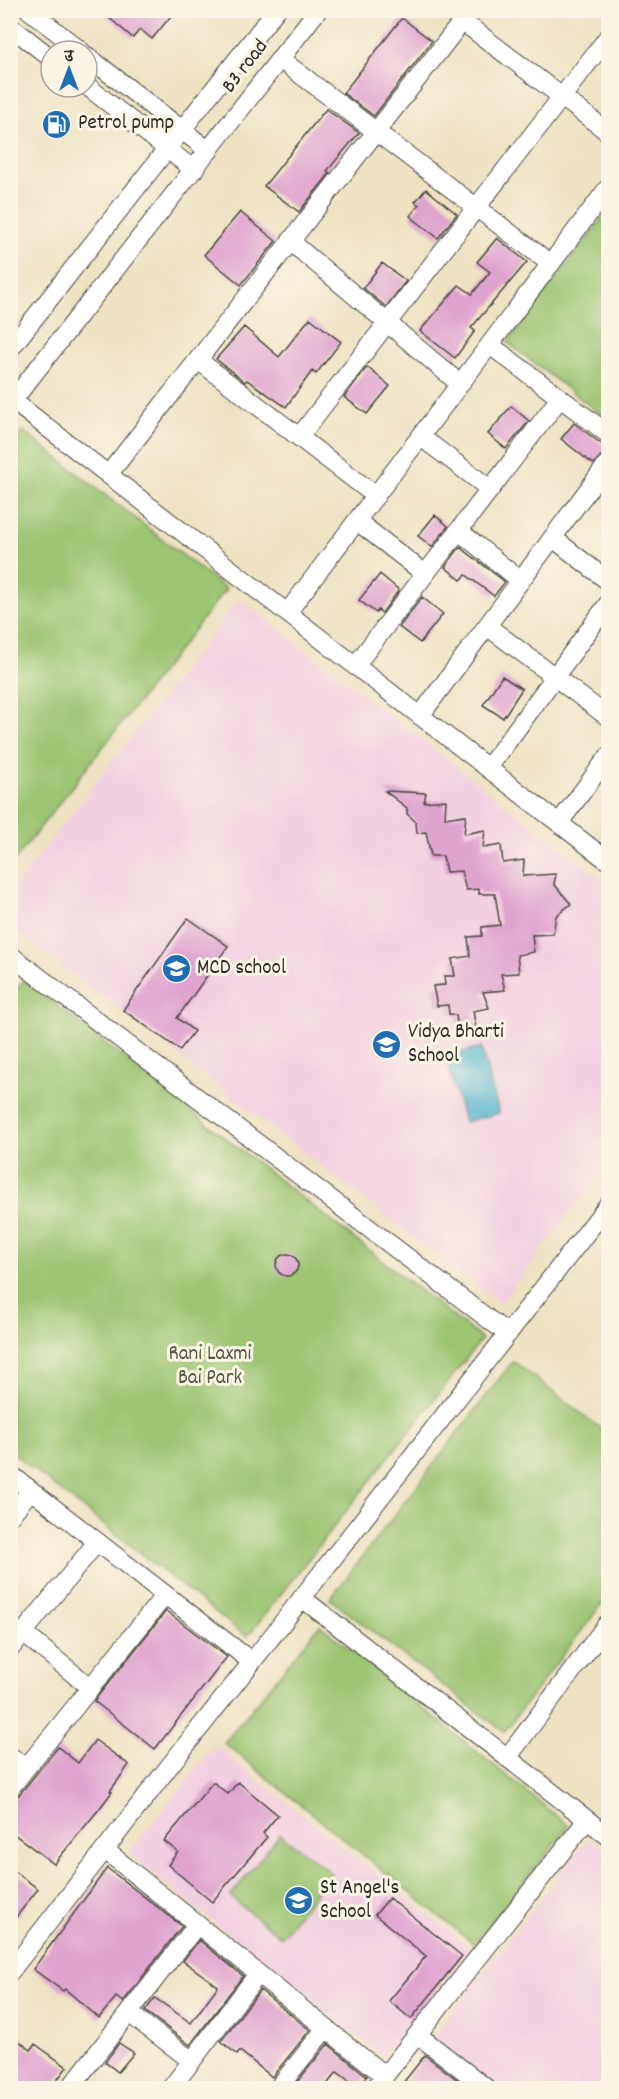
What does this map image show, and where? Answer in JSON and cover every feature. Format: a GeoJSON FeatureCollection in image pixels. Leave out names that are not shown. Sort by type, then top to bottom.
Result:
{"type":"FeatureCollection","features":[{"type":"Feature","properties":{"kind":"street"},"geometry":{"type":"LineString","coordinates":[[29,10],[66,39]]}},
{"type":"Feature","properties":{"kind":"street","name":"B3 road"},"geometry":{"type":"LineString","coordinates":[[10,350],[276,10]]}},
{"type":"Feature","properties":{"kind":"street","name":"B3 road"},"geometry":{"type":"LineString","coordinates":[[12,403],[318,10]]}},
{"type":"Feature","properties":{"kind":"street"},"geometry":{"type":"LineString","coordinates":[[108,475],[467,16],[561,96],[609,132]]}},
{"type":"Feature","properties":{"kind":"street"},"geometry":{"type":"LineString","coordinates":[[10,26],[39,49]]}},
{"type":"Feature","properties":{"kind":"street"},"geometry":{"type":"LineString","coordinates":[[299,437],[609,37]]}},
{"type":"Feature","properties":{"kind":"street"},"geometry":{"type":"LineString","coordinates":[[280,59],[551,264]]}},
{"type":"Feature","properties":{"kind":"street"},"geometry":{"type":"LineString","coordinates":[[99,65],[209,151]]}},
{"type":"Feature","properties":{"kind":"street"},"geometry":{"type":"LineString","coordinates":[[99,95],[194,170]]}},
{"type":"Feature","properties":{"kind":"street"},"geometry":{"type":"LineString","coordinates":[[287,614],[609,188]]}},
{"type":"Feature","properties":{"kind":"street"},"geometry":{"type":"LineString","coordinates":[[290,242],[460,384]]}},
{"type":"Feature","properties":{"kind":"street"},"geometry":{"type":"LineString","coordinates":[[490,345],[609,434]]}},
{"type":"Feature","properties":{"kind":"street"},"geometry":{"type":"LineString","coordinates":[[198,360],[376,496]]}},
{"type":"Feature","properties":{"kind":"street"},"geometry":{"type":"LineString","coordinates":[[355,666],[560,398]]}},
{"type":"Feature","properties":{"kind":"street"},"geometry":{"type":"LineString","coordinates":[[12,403],[609,861]]}},
{"type":"Feature","properties":{"kind":"street"},"geometry":{"type":"LineString","coordinates":[[421,437],[490,489]]}},
{"type":"Feature","properties":{"kind":"street"},"geometry":{"type":"LineString","coordinates":[[420,716],[609,463]]}},
{"type":"Feature","properties":{"kind":"street"},"geometry":{"type":"LineString","coordinates":[[357,521],[425,574]]}},
{"type":"Feature","properties":{"kind":"street"},"geometry":{"type":"LineString","coordinates":[[459,531],[521,581]]}},
{"type":"Feature","properties":{"kind":"street"},"geometry":{"type":"LineString","coordinates":[[553,538],[609,582]]}},
{"type":"Feature","properties":{"kind":"street"},"geometry":{"type":"LineString","coordinates":[[488,768],[609,604]]}},
{"type":"Feature","properties":{"kind":"street"},"geometry":{"type":"LineString","coordinates":[[487,626],[609,717]]}},
{"type":"Feature","properties":{"kind":"street"},"geometry":{"type":"LineString","coordinates":[[559,823],[609,757]]}},
{"type":"Feature","properties":{"kind":"street"},"geometry":{"type":"LineString","coordinates":[[13,962],[508,1334]]}},
{"type":"Feature","properties":{"kind":"street"},"geometry":{"type":"LineString","coordinates":[[10,1972],[609,1205]]}},
{"type":"Feature","properties":{"kind":"street"},"geometry":{"type":"LineString","coordinates":[[10,1474],[252,1662]]}},
{"type":"Feature","properties":{"kind":"street"},"geometry":{"type":"LineString","coordinates":[[10,1516],[31,1490]]}},
{"type":"Feature","properties":{"kind":"street"},"geometry":{"type":"LineString","coordinates":[[10,1649],[97,1542]]}},
{"type":"Feature","properties":{"kind":"street"},"geometry":{"type":"LineString","coordinates":[[10,1788],[165,1595]]}},
{"type":"Feature","properties":{"kind":"street"},"geometry":{"type":"LineString","coordinates":[[302,1598],[609,1836]]}},
{"type":"Feature","properties":{"kind":"street"},"geometry":{"type":"LineString","coordinates":[[507,1758],[603,1642],[609,1623]]}},
{"type":"Feature","properties":{"kind":"street"},"geometry":{"type":"LineString","coordinates":[[23,1633],[91,1688]]}},
{"type":"Feature","properties":{"kind":"street"},"geometry":{"type":"LineString","coordinates":[[10,1756],[26,1768]]}},
{"type":"Feature","properties":{"kind":"street"},"geometry":{"type":"LineString","coordinates":[[105,1850],[326,2028],[380,2082],[587,1820]]}},
{"type":"Feature","properties":{"kind":"street"},"geometry":{"type":"LineString","coordinates":[[70,2088],[197,1925]]}},
{"type":"Feature","properties":{"kind":"street"},"geometry":{"type":"LineString","coordinates":[[171,2088],[258,1974]]}},
{"type":"Feature","properties":{"kind":"street"},"geometry":{"type":"LineString","coordinates":[[129,2013],[192,2061]]}},
{"type":"Feature","properties":{"kind":"street"},"geometry":{"type":"LineString","coordinates":[[278,2088],[326,2028]]}},
{"type":"Feature","properties":{"kind":"street"},"geometry":{"type":"LineString","coordinates":[[418,2035],[486,2088]]}},
{"type":"Feature","properties":{"kind":"shaded area","name":"Vidya Bharti School"},"geometry":{"type":"Polygon","coordinates":[[[239,599],[608,884],[608,1164],[500,1304],[11,926],[10,893],[239,599]]]}},
{"type":"Feature","properties":{"kind":"shaded area","name":"St Angel's School"},"geometry":{"type":"Polygon","coordinates":[[[215,1746],[470,1948],[383,2057],[128,1854],[215,1746]]]}},
{"type":"Feature","properties":{"kind":"shaded area"},"geometry":{"type":"Polygon","coordinates":[[[588,1838],[608,1853],[608,2088],[497,2088],[432,2039],[588,1838]]]}},
{"type":"Feature","properties":{"kind":"green space"},"geometry":{"type":"Polygon","coordinates":[[[608,211],[608,420],[507,342],[608,211]]]}},
{"type":"Feature","properties":{"kind":"green space"},"geometry":{"type":"Polygon","coordinates":[[[23,431],[226,589],[11,865],[10,447],[23,431]]]}},
{"type":"Feature","properties":{"kind":"green space","name":"Rani Laxmi Bai Park"},"geometry":{"type":"Polygon","coordinates":[[[24,980],[482,1339],[247,1637],[11,1452],[10,997],[24,980]]]}},
{"type":"Feature","properties":{"kind":"green space"},"geometry":{"type":"Polygon","coordinates":[[[513,1361],[608,1434],[608,1596],[504,1732],[330,1599],[513,1361]]]}},
{"type":"Feature","properties":{"kind":"green space"},"geometry":{"type":"Polygon","coordinates":[[[320,1625],[569,1826],[474,1944],[224,1743],[320,1625]]]}},
{"type":"Feature","properties":{"kind":"green space"},"geometry":{"type":"Polygon","coordinates":[[[280,1834],[331,1873],[281,1937],[230,1897],[280,1834]]]}},
{"type":"Feature","properties":{"kind":"water"},"geometry":{"type":"Polygon","coordinates":[[[481,1047],[499,1113],[464,1122],[446,1057],[481,1047]]]}},
{"type":"Feature","properties":{"kind":"building"},"geometry":{"type":"Polygon","coordinates":[[[100,10],[176,10],[152,39],[140,29],[133,38],[100,10]]]}},
{"type":"Feature","properties":{"kind":"building"},"geometry":{"type":"Polygon","coordinates":[[[402,18],[432,41],[374,116],[343,93],[402,18]]]}},
{"type":"Feature","properties":{"kind":"building"},"geometry":{"type":"Polygon","coordinates":[[[326,109],[359,133],[327,171],[330,173],[299,212],[264,186],[326,109]]]}},
{"type":"Feature","properties":{"kind":"building"},"geometry":{"type":"Polygon","coordinates":[[[426,189],[457,214],[438,238],[410,216],[419,205],[415,202],[426,189]]]}},
{"type":"Feature","properties":{"kind":"building"},"geometry":{"type":"Polygon","coordinates":[[[240,212],[276,241],[241,285],[204,255],[240,212]]]}},
{"type":"Feature","properties":{"kind":"building"},"geometry":{"type":"Polygon","coordinates":[[[497,238],[527,262],[471,328],[475,331],[455,358],[420,331],[459,285],[472,294],[490,272],[477,262],[497,238]]]}},
{"type":"Feature","properties":{"kind":"building"},"geometry":{"type":"Polygon","coordinates":[[[382,263],[406,281],[386,307],[363,288],[382,263]]]}},
{"type":"Feature","properties":{"kind":"building"},"geometry":{"type":"Polygon","coordinates":[[[310,318],[341,342],[316,374],[312,371],[286,407],[247,380],[245,382],[216,359],[244,327],[279,357],[310,318]]]}},
{"type":"Feature","properties":{"kind":"building"},"geometry":{"type":"Polygon","coordinates":[[[367,367],[390,386],[367,414],[344,397],[367,367]]]}},
{"type":"Feature","properties":{"kind":"building"},"geometry":{"type":"Polygon","coordinates":[[[511,406],[529,421],[506,449],[488,434],[511,406]]]}},
{"type":"Feature","properties":{"kind":"building"},"geometry":{"type":"Polygon","coordinates":[[[574,423],[608,449],[593,464],[561,439],[574,423]]]}},
{"type":"Feature","properties":{"kind":"building"},"geometry":{"type":"Polygon","coordinates":[[[435,515],[448,526],[432,547],[418,536],[435,515]]]}},
{"type":"Feature","properties":{"kind":"building"},"geometry":{"type":"Polygon","coordinates":[[[460,547],[505,582],[494,596],[466,575],[461,580],[445,567],[460,547]]]}},
{"type":"Feature","properties":{"kind":"building"},"geometry":{"type":"Polygon","coordinates":[[[380,574],[399,590],[382,613],[378,610],[376,613],[359,600],[380,574]]]}},
{"type":"Feature","properties":{"kind":"building"},"geometry":{"type":"Polygon","coordinates":[[[422,597],[443,614],[420,643],[399,627],[422,597]]]}},
{"type":"Feature","properties":{"kind":"building"},"geometry":{"type":"Polygon","coordinates":[[[502,676],[522,689],[503,718],[483,705],[502,676]]]}},
{"type":"Feature","properties":{"kind":"building"},"geometry":{"type":"Polygon","coordinates":[[[385,791],[426,793],[424,802],[446,800],[445,818],[466,815],[464,834],[485,830],[483,848],[501,845],[503,863],[524,860],[523,876],[556,874],[554,884],[571,904],[556,916],[553,934],[532,935],[534,952],[517,955],[519,973],[501,974],[505,990],[483,992],[489,1008],[473,1011],[476,1028],[458,1030],[456,1015],[449,1014],[448,1005],[437,1006],[433,986],[445,985],[444,976],[455,976],[452,959],[470,956],[468,937],[482,936],[482,927],[500,925],[495,894],[479,894],[479,889],[466,890],[461,871],[446,872],[443,856],[431,856],[426,832],[417,833],[416,822],[407,814],[407,808],[385,791]]]}},
{"type":"Feature","properties":{"kind":"building"},"geometry":{"type":"Polygon","coordinates":[[[188,918],[228,946],[177,1018],[194,1031],[180,1050],[123,1010],[188,918]]]}},
{"type":"Feature","properties":{"kind":"building"},"geometry":{"type":"Polygon","coordinates":[[[287,1254],[295,1257],[298,1265],[295,1273],[287,1276],[279,1273],[276,1265],[279,1257],[287,1254]]]}},
{"type":"Feature","properties":{"kind":"building"},"geometry":{"type":"Polygon","coordinates":[[[166,1611],[227,1657],[155,1749],[94,1701],[166,1611]]]}},
{"type":"Feature","properties":{"kind":"building"},"geometry":{"type":"Polygon","coordinates":[[[95,1740],[129,1765],[100,1808],[54,1864],[10,1831],[10,1799],[19,1795],[58,1747],[78,1763],[95,1740]]]}},
{"type":"Feature","properties":{"kind":"building"},"geometry":{"type":"Polygon","coordinates":[[[213,1782],[228,1794],[238,1782],[278,1815],[263,1833],[267,1837],[212,1902],[168,1865],[178,1852],[164,1841],[213,1782]]]}},
{"type":"Feature","properties":{"kind":"building"},"geometry":{"type":"Polygon","coordinates":[[[10,1868],[38,1889],[10,1925],[10,1868]]]}},
{"type":"Feature","properties":{"kind":"building"},"geometry":{"type":"Polygon","coordinates":[[[107,1868],[182,1926],[123,2002],[116,1997],[99,2018],[65,1989],[63,1991],[33,1969],[107,1868]]]}},
{"type":"Feature","properties":{"kind":"building"},"geometry":{"type":"Polygon","coordinates":[[[389,1898],[462,1956],[411,2019],[389,2001],[426,1956],[375,1915],[389,1898]]]}},
{"type":"Feature","properties":{"kind":"building"},"geometry":{"type":"Polygon","coordinates":[[[199,1940],[243,1976],[190,2045],[145,2011],[155,1998],[191,2023],[218,1986],[183,1961],[199,1940]]]}},
{"type":"Feature","properties":{"kind":"building"},"geometry":{"type":"Polygon","coordinates":[[[260,1990],[310,2030],[272,2077],[240,2051],[237,2055],[221,2041],[260,1990]]]}},
{"type":"Feature","properties":{"kind":"building"},"geometry":{"type":"Polygon","coordinates":[[[10,2035],[31,2050],[35,2044],[67,2067],[51,2088],[10,2088],[10,2035]]]}},
{"type":"Feature","properties":{"kind":"building"},"geometry":{"type":"Polygon","coordinates":[[[119,2043],[134,2053],[118,2072],[105,2062],[119,2043]]]}},
{"type":"Feature","properties":{"kind":"building"},"geometry":{"type":"Polygon","coordinates":[[[328,2044],[367,2076],[358,2087],[337,2072],[324,2088],[292,2088],[328,2044]]]}},
{"type":"Feature","properties":{"kind":"building"},"geometry":{"type":"Polygon","coordinates":[[[425,2055],[468,2088],[399,2088],[425,2055]]]}},
{"type":"Feature","properties":{"kind":"place","name":"Petrol pump"},"geometry":{"type":"Point","coordinates":[57,124]}},
{"type":"Feature","properties":{"kind":"place","name":"MCD school"},"geometry":{"type":"Point","coordinates":[176,969]}},
{"type":"Feature","properties":{"kind":"place","name":"Vidya Bharti School"},"geometry":{"type":"Point","coordinates":[387,1045]}},
{"type":"Feature","properties":{"kind":"place","name":"St Angel's School"},"geometry":{"type":"Point","coordinates":[299,1901]}}]}
